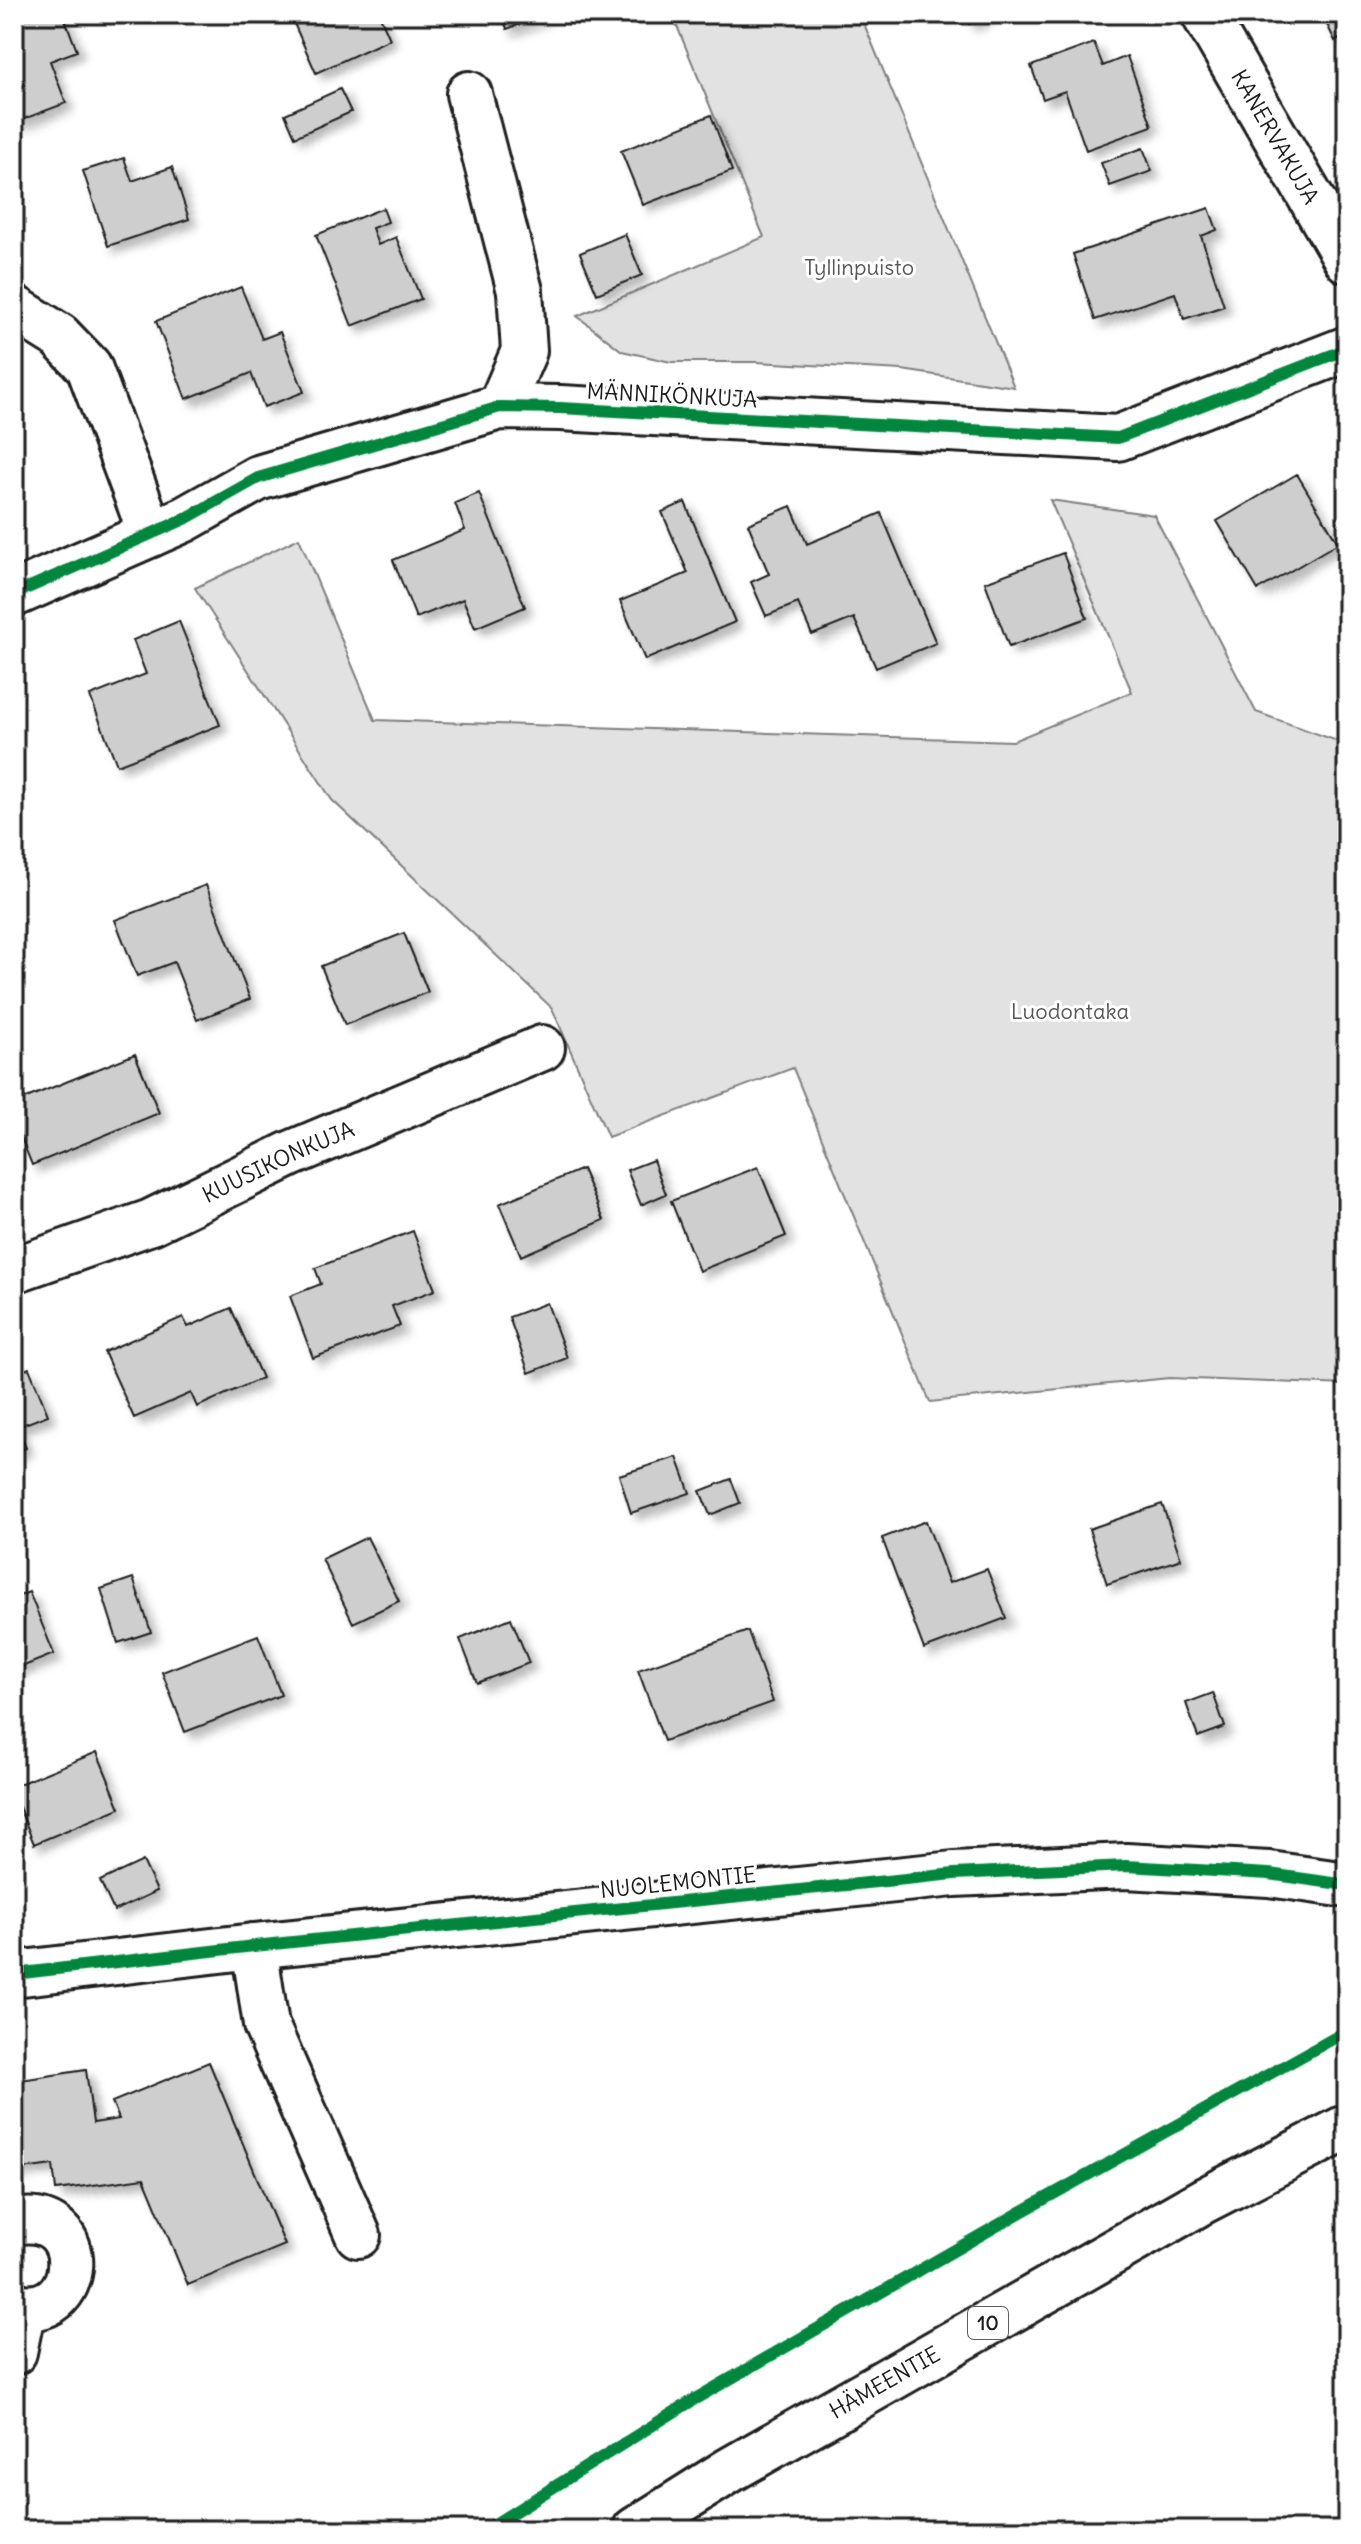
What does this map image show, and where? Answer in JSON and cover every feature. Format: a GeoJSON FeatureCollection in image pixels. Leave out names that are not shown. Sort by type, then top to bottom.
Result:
{"type":"FeatureCollection","features":[{"type":"Feature","properties":{"kind":"main road","name":"KANERVAKUJA"},"geometry":{"type":"LineString","coordinates":[[1204,14],[1347,260]]}},
{"type":"Feature","properties":{"kind":"main road"},"geometry":{"type":"LineString","coordinates":[[469,94],[520,291],[524,351],[500,407]]}},
{"type":"Feature","properties":{"kind":"main road"},"geometry":{"type":"LineString","coordinates":[[14,308],[59,336],[89,367],[151,534]]}},
{"type":"Feature","properties":{"kind":"main road","name":"MÄNNIKÖNKUJA"},"geometry":{"type":"LineString","coordinates":[[14,594],[185,519],[258,478],[500,407],[1118,438],[1347,349]]}},
{"type":"Feature","properties":{"kind":"main road","name":"KUUSIKONKUJA"},"geometry":{"type":"LineString","coordinates":[[14,1270],[151,1222],[290,1154],[542,1048]]}},
{"type":"Feature","properties":{"kind":"main road","name":"NUOLEMONTIE"},"geometry":{"type":"LineString","coordinates":[[14,1974],[254,1946],[954,1874],[1126,1866],[1269,1874],[1347,1885]]}},
{"type":"Feature","properties":{"kind":"main road"},"geometry":{"type":"LineString","coordinates":[[254,1946],[266,2025],[358,2235]]}},
{"type":"Feature","properties":{"kind":"main road","name":"HÄMEENTIE"},"geometry":{"type":"LineString","coordinates":[[635,2530],[730,2470],[1203,2201],[1347,2127]]}},
{"type":"Feature","properties":{"kind":"main road"},"geometry":{"type":"LineString","coordinates":[[14,2222],[43,2222],[56,2229],[71,2253],[72,2267],[61,2293],[50,2302],[37,2307],[18,2306],[14,2352]]}},
{"type":"Feature","properties":{"kind":"green space","name":"Tyllinpuisto"},"geometry":{"type":"Polygon","coordinates":[[[672,14],[860,14],[1014,387],[902,370],[756,362],[671,362],[622,351],[577,316],[764,237],[672,14]]]}},
{"type":"Feature","properties":{"kind":"green space","name":"Luodontaka"},"geometry":{"type":"Polygon","coordinates":[[[1050,500],[1154,515],[1256,712],[1340,742],[1347,740],[1347,1385],[1169,1378],[930,1402],[793,1068],[608,1137],[552,1008],[332,800],[195,588],[299,538],[375,720],[1013,741],[1132,692],[1050,500]]]}},
{"type":"Feature","properties":{"kind":"building"},"geometry":{"type":"Polygon","coordinates":[[[14,14],[63,14],[77,51],[50,61],[66,103],[16,122],[14,115],[14,14]]]}},
{"type":"Feature","properties":{"kind":"building"},"geometry":{"type":"Polygon","coordinates":[[[302,14],[379,14],[390,39],[316,73],[292,19],[302,14]]]}},
{"type":"Feature","properties":{"kind":"building"},"geometry":{"type":"Polygon","coordinates":[[[502,14],[548,14],[507,29],[502,14]]]}},
{"type":"Feature","properties":{"kind":"building"},"geometry":{"type":"Polygon","coordinates":[[[964,14],[990,14],[969,24],[964,14]]]}},
{"type":"Feature","properties":{"kind":"building"},"geometry":{"type":"Polygon","coordinates":[[[1322,14],[1347,14],[1347,36],[1335,41],[1322,14]]]}},
{"type":"Feature","properties":{"kind":"building"},"geometry":{"type":"Polygon","coordinates":[[[1094,43],[1103,66],[1127,56],[1152,126],[1086,150],[1065,91],[1043,99],[1031,66],[1094,43]]]}},
{"type":"Feature","properties":{"kind":"building"},"geometry":{"type":"Polygon","coordinates":[[[340,89],[351,112],[295,137],[285,114],[340,89]]]}},
{"type":"Feature","properties":{"kind":"building"},"geometry":{"type":"Polygon","coordinates":[[[711,115],[732,171],[643,205],[621,151],[711,115]]]}},
{"type":"Feature","properties":{"kind":"building"},"geometry":{"type":"Polygon","coordinates":[[[1143,148],[1152,171],[1110,186],[1101,163],[1143,148]]]}},
{"type":"Feature","properties":{"kind":"building"},"geometry":{"type":"Polygon","coordinates":[[[124,158],[132,181],[172,167],[189,219],[108,246],[83,171],[124,158]]]}},
{"type":"Feature","properties":{"kind":"building"},"geometry":{"type":"Polygon","coordinates":[[[383,208],[388,222],[372,228],[378,245],[396,237],[421,299],[352,326],[316,235],[383,208]]]}},
{"type":"Feature","properties":{"kind":"building"},"geometry":{"type":"Polygon","coordinates":[[[1209,208],[1217,230],[1201,236],[1224,306],[1184,319],[1175,293],[1095,320],[1073,254],[1209,208]]]}},
{"type":"Feature","properties":{"kind":"building"},"geometry":{"type":"Polygon","coordinates":[[[625,234],[642,275],[597,294],[580,253],[625,234]]]}},
{"type":"Feature","properties":{"kind":"building"},"geometry":{"type":"Polygon","coordinates":[[[241,287],[262,339],[280,332],[304,392],[264,407],[251,373],[186,399],[156,321],[241,287]]]}},
{"type":"Feature","properties":{"kind":"building"},"geometry":{"type":"Polygon","coordinates":[[[1297,474],[1338,543],[1258,590],[1217,521],[1297,474]]]}},
{"type":"Feature","properties":{"kind":"building"},"geometry":{"type":"Polygon","coordinates":[[[479,493],[525,607],[475,628],[463,599],[416,618],[393,560],[465,530],[455,503],[479,493]]]}},
{"type":"Feature","properties":{"kind":"building"},"geometry":{"type":"Polygon","coordinates":[[[685,502],[735,622],[645,660],[620,601],[688,573],[662,512],[685,502]]]}},
{"type":"Feature","properties":{"kind":"building"},"geometry":{"type":"Polygon","coordinates":[[[791,506],[807,544],[881,513],[936,643],[876,668],[854,618],[812,635],[798,603],[766,616],[751,582],[769,574],[748,524],[791,506]]]}},
{"type":"Feature","properties":{"kind":"building"},"geometry":{"type":"Polygon","coordinates":[[[1063,553],[1087,618],[1009,647],[985,582],[1063,553]]]}},
{"type":"Feature","properties":{"kind":"building"},"geometry":{"type":"Polygon","coordinates":[[[179,621],[220,725],[117,765],[90,696],[146,674],[133,640],[179,621]]]}},
{"type":"Feature","properties":{"kind":"building"},"geometry":{"type":"Polygon","coordinates":[[[206,885],[250,999],[197,1020],[174,962],[137,976],[115,920],[206,885]]]}},
{"type":"Feature","properties":{"kind":"building"},"geometry":{"type":"Polygon","coordinates":[[[404,933],[428,992],[345,1025],[321,966],[404,933]]]}},
{"type":"Feature","properties":{"kind":"building"},"geometry":{"type":"Polygon","coordinates":[[[135,1054],[159,1113],[32,1165],[14,1120],[14,1103],[135,1054]]]}},
{"type":"Feature","properties":{"kind":"building"},"geometry":{"type":"Polygon","coordinates":[[[653,1160],[666,1194],[641,1205],[627,1170],[653,1160]]]}},
{"type":"Feature","properties":{"kind":"building"},"geometry":{"type":"Polygon","coordinates":[[[758,1167],[786,1236],[699,1271],[671,1201],[758,1167]]]}},
{"type":"Feature","properties":{"kind":"building"},"geometry":{"type":"Polygon","coordinates":[[[582,1169],[604,1220],[521,1256],[499,1204],[582,1169]]]}},
{"type":"Feature","properties":{"kind":"building"},"geometry":{"type":"Polygon","coordinates":[[[413,1231],[435,1290],[392,1306],[400,1326],[313,1358],[290,1296],[321,1284],[315,1268],[413,1231]]]}},
{"type":"Feature","properties":{"kind":"building"},"geometry":{"type":"Polygon","coordinates":[[[547,1303],[567,1358],[529,1373],[509,1317],[547,1303]]]}},
{"type":"Feature","properties":{"kind":"building"},"geometry":{"type":"Polygon","coordinates":[[[231,1308],[262,1378],[197,1407],[191,1393],[134,1418],[104,1352],[183,1317],[188,1327],[231,1308]]]}},
{"type":"Feature","properties":{"kind":"building"},"geometry":{"type":"Polygon","coordinates":[[[29,1368],[48,1415],[17,1427],[26,1448],[14,1453],[14,1374],[29,1368]]]}},
{"type":"Feature","properties":{"kind":"building"},"geometry":{"type":"Polygon","coordinates":[[[677,1457],[690,1493],[631,1513],[619,1475],[677,1457]]]}},
{"type":"Feature","properties":{"kind":"building"},"geometry":{"type":"Polygon","coordinates":[[[731,1479],[740,1503],[710,1515],[700,1491],[731,1479]]]}},
{"type":"Feature","properties":{"kind":"building"},"geometry":{"type":"Polygon","coordinates":[[[1162,1504],[1181,1559],[1107,1584],[1089,1529],[1162,1504]]]}},
{"type":"Feature","properties":{"kind":"building"},"geometry":{"type":"Polygon","coordinates":[[[926,1521],[949,1583],[987,1569],[1006,1618],[924,1649],[882,1538],[926,1521]]]}},
{"type":"Feature","properties":{"kind":"building"},"geometry":{"type":"Polygon","coordinates":[[[367,1537],[399,1601],[353,1623],[322,1559],[367,1537]]]}},
{"type":"Feature","properties":{"kind":"building"},"geometry":{"type":"Polygon","coordinates":[[[133,1578],[151,1632],[118,1643],[101,1589],[133,1578]]]}},
{"type":"Feature","properties":{"kind":"building"},"geometry":{"type":"Polygon","coordinates":[[[29,1592],[54,1654],[14,1670],[14,1598],[29,1592]]]}},
{"type":"Feature","properties":{"kind":"building"},"geometry":{"type":"Polygon","coordinates":[[[511,1618],[529,1663],[477,1683],[460,1639],[511,1618]]]}},
{"type":"Feature","properties":{"kind":"building"},"geometry":{"type":"Polygon","coordinates":[[[748,1631],[773,1702],[664,1741],[638,1670],[748,1631]]]}},
{"type":"Feature","properties":{"kind":"building"},"geometry":{"type":"Polygon","coordinates":[[[258,1635],[281,1695],[185,1732],[162,1672],[258,1635]]]}},
{"type":"Feature","properties":{"kind":"building"},"geometry":{"type":"Polygon","coordinates":[[[1213,1693],[1225,1727],[1198,1737],[1186,1703],[1213,1693]]]}},
{"type":"Feature","properties":{"kind":"building"},"geometry":{"type":"Polygon","coordinates":[[[97,1752],[120,1808],[34,1844],[14,1795],[14,1786],[97,1752]]]}},
{"type":"Feature","properties":{"kind":"building"},"geometry":{"type":"Polygon","coordinates":[[[143,1861],[157,1891],[114,1911],[100,1881],[143,1861]]]}},
{"type":"Feature","properties":{"kind":"building"},"geometry":{"type":"Polygon","coordinates":[[[209,2062],[285,2245],[188,2285],[144,2178],[56,2190],[53,2165],[14,2170],[14,2081],[86,2070],[93,2123],[119,2119],[112,2102],[209,2062]]]}},
{"type":"Feature","properties":{"kind":"cycle path"},"geometry":{"type":"LineString","coordinates":[[14,594],[185,519],[258,478],[500,407],[1118,438],[1347,349]]}},
{"type":"Feature","properties":{"kind":"cycle path"},"geometry":{"type":"LineString","coordinates":[[14,1974],[254,1946],[954,1874],[1126,1866],[1269,1874],[1347,1885]]}},
{"type":"Feature","properties":{"kind":"cycle path"},"geometry":{"type":"LineString","coordinates":[[485,2530],[695,2399],[1021,2212],[1347,2031]]}}]}
